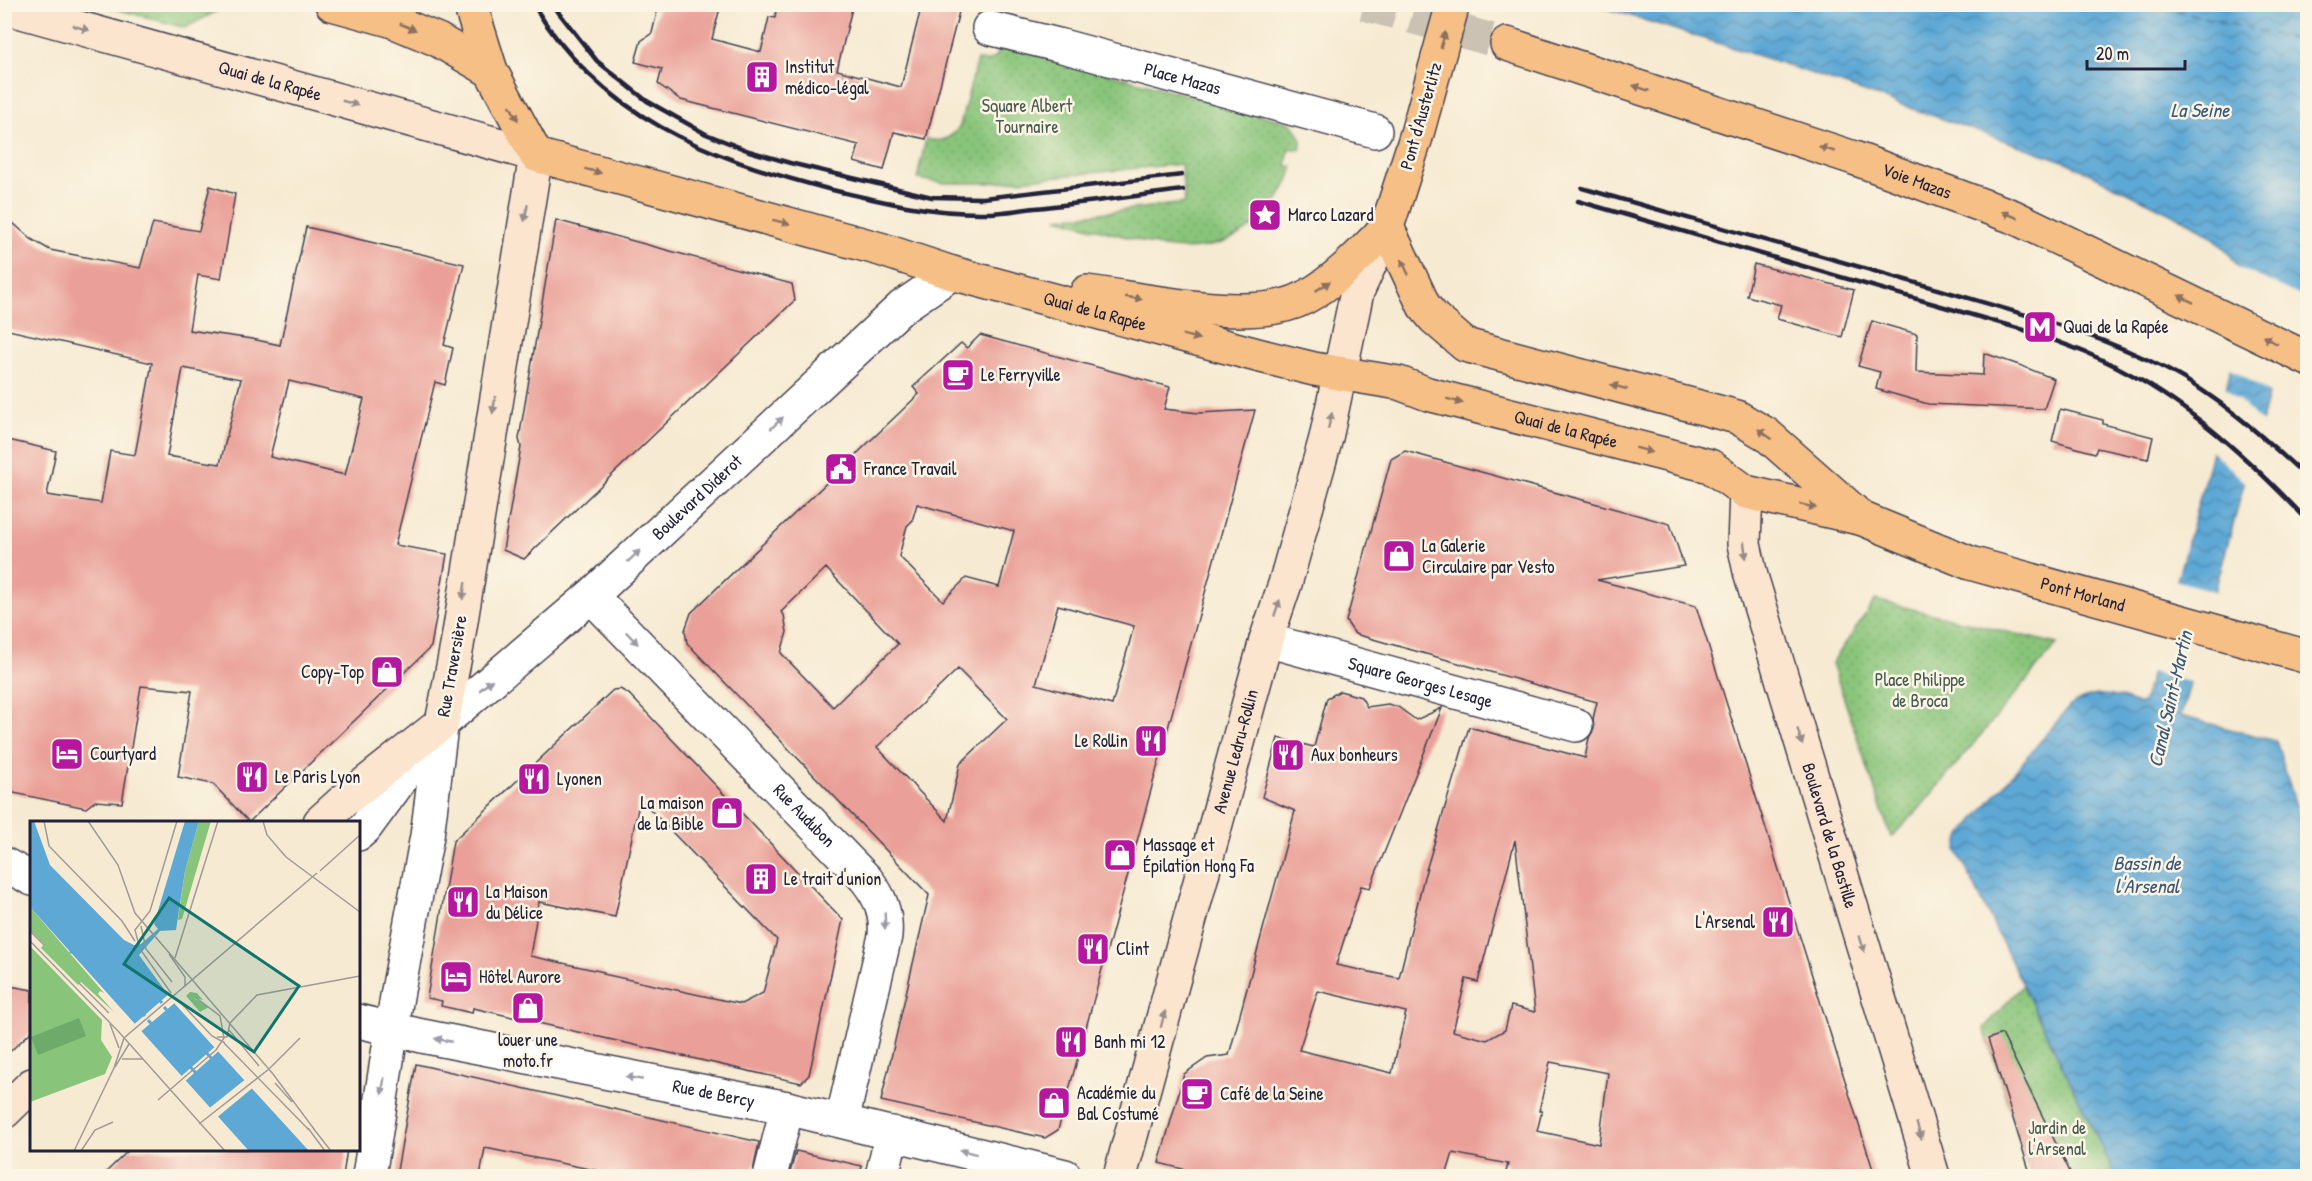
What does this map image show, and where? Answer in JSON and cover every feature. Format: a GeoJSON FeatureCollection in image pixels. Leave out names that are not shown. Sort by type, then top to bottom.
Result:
{"type":"FeatureCollection","features":[{"type":"Feature","properties":{"kind":"main road"},"geometry":{"type":"LineString","coordinates":[[332,4],[390,20],[438,40],[491,71]]}},
{"type":"Feature","properties":{"kind":"main road"},"geometry":{"type":"LineString","coordinates":[[470,4],[491,71],[536,155]]}},
{"type":"Feature","properties":{"kind":"main road","name":"Pont d'Austerlitz"},"geometry":{"type":"LineString","coordinates":[[1350,327],[1358,292],[1387,227],[1416,137],[1453,4]]}},
{"type":"Feature","properties":{"kind":"main road","name":"Quai de la Rapée"},"geometry":{"type":"LineString","coordinates":[[4,7],[880,249],[952,273],[1286,363],[1399,383],[1439,397],[1710,466],[1746,492],[1863,519]]}},
{"type":"Feature","properties":{"kind":"main road","name":"Voie Mazas"},"geometry":{"type":"LineString","coordinates":[[1507,44],[1854,158],[2014,217],[2239,324],[2305,359]]}},
{"type":"Feature","properties":{"kind":"main road","name":"Rue Traversière"},"geometry":{"type":"LineString","coordinates":[[442,723],[457,646],[536,155]]}},
{"type":"Feature","properties":{"kind":"main road"},"geometry":{"type":"LineString","coordinates":[[1387,227],[1424,306],[1434,318],[1465,345],[1737,417],[1766,434],[1863,519]]}},
{"type":"Feature","properties":{"kind":"main road","name":"Quai de la Rapée"},"geometry":{"type":"LineString","coordinates":[[952,273],[1211,309],[1256,311],[1284,306],[1304,298],[1352,264],[1387,227]]}},
{"type":"Feature","properties":{"kind":"main road","name":"Avenue Ledru-Rollin"},"geometry":{"type":"LineString","coordinates":[[1120,1176],[1266,640],[1285,584],[1326,438],[1350,327]]}},
{"type":"Feature","properties":{"kind":"main road","name":"Boulevard de la Bastille"},"geometry":{"type":"LineString","coordinates":[[1746,492],[1744,544],[1749,569],[1933,1176]]}},
{"type":"Feature","properties":{"kind":"main road","name":"Pont Morland"},"geometry":{"type":"LineString","coordinates":[[1863,519],[1970,563],[2303,656]]}},
{"type":"Feature","properties":{"kind":"main road","name":"Boulevard Diderot"},"geometry":{"type":"LineString","coordinates":[[321,821],[442,723]]}},
{"type":"Feature","properties":{"kind":"main road"},"geometry":{"type":"LineString","coordinates":[[4,1112],[30,1087]]}},
{"type":"Feature","properties":{"kind":"street","name":"Place Mazas"},"geometry":{"type":"LineString","coordinates":[[989,28],[1375,131]]}},
{"type":"Feature","properties":{"kind":"street","name":"Boulevard Diderot"},"geometry":{"type":"LineString","coordinates":[[360,832],[442,723],[591,596],[902,307],[952,273]]}},
{"type":"Feature","properties":{"kind":"street","name":"Rue Audubon"},"geometry":{"type":"LineString","coordinates":[[591,596],[866,879],[876,891],[884,907],[885,936],[842,1121]]}},
{"type":"Feature","properties":{"kind":"street","name":"Square Georges Lesage"},"geometry":{"type":"LineString","coordinates":[[1266,640],[1576,725]]}},
{"type":"Feature","properties":{"kind":"street","name":"Rue Traversière"},"geometry":{"type":"LineString","coordinates":[[369,1176],[392,1028],[427,836],[442,723]]}},
{"type":"Feature","properties":{"kind":"street"},"geometry":{"type":"LineString","coordinates":[[4,864],[30,878]]}},
{"type":"Feature","properties":{"kind":"street","name":"Rue de Bercy"},"geometry":{"type":"LineString","coordinates":[[360,1021],[787,1108],[1065,1176]]}},
{"type":"Feature","properties":{"kind":"street"},"geometry":{"type":"LineString","coordinates":[[770,1176],[787,1108]]}},
{"type":"Feature","properties":{"kind":"street"},"geometry":{"type":"LineString","coordinates":[[882,1176],[892,1133]]}},
{"type":"Feature","properties":{"kind":"green space"},"geometry":{"type":"Polygon","coordinates":[[[102,5],[219,5],[225,7],[185,28],[102,5]]]}},
{"type":"Feature","properties":{"kind":"green space","name":"Square Albert Tournaire"},"geometry":{"type":"Polygon","coordinates":[[[1000,44],[1290,123],[1300,135],[1301,146],[1300,150],[1289,148],[1286,165],[1293,167],[1285,188],[1274,206],[1244,233],[1206,247],[1185,249],[1163,247],[1057,218],[1185,203],[1181,164],[988,183],[943,183],[917,179],[926,139],[941,140],[957,130],[977,60],[993,59],[1000,49],[1000,44]]]}},
{"type":"Feature","properties":{"kind":"green space","name":"Place Philippe de Broca"},"geometry":{"type":"Polygon","coordinates":[[[1875,600],[2057,644],[1919,809],[1891,837],[1832,663],[1875,600]]]}},
{"type":"Feature","properties":{"kind":"green space","name":"Jardin de l'Arsenal"},"geometry":{"type":"Polygon","coordinates":[[[2023,985],[2116,1176],[2031,1176],[1984,1028],[2023,985]]]}},
{"type":"Feature","properties":{"kind":"water"},"geometry":{"type":"Polygon","coordinates":[[[1596,5],[2307,5],[2307,348],[2269,392],[2181,716],[2276,741],[2307,841],[2307,1176],[2116,1176],[1957,850],[1960,837],[2070,706],[2095,695],[2112,696],[2138,704],[2144,701],[2209,464],[2231,367],[2242,295],[2239,268],[2229,253],[2215,239],[2195,225],[2066,162],[1778,62],[1596,5]]]}},
{"type":"Feature","properties":{"kind":"pier"},"geometry":{"type":"Polygon","coordinates":[[[2233,265],[2307,299],[2308,352],[2271,394],[2228,366],[2239,295],[2236,269],[2233,265]]]}},
{"type":"Feature","properties":{"kind":"pier"},"geometry":{"type":"Polygon","coordinates":[[[2224,386],[2263,423],[2247,484],[2210,449],[2224,386]]]}},
{"type":"Feature","properties":{"kind":"pier"},"geometry":{"type":"Polygon","coordinates":[[[2174,580],[2218,592],[2193,683],[2148,671],[2174,580]]]}},
{"type":"Feature","properties":{"kind":"building","name":"Institut médico-légal"},"geometry":{"type":"Polygon","coordinates":[[[659,4],[721,4],[712,39],[761,52],[769,17],[775,18],[777,4],[853,4],[837,70],[901,87],[922,4],[961,4],[926,139],[894,132],[884,170],[854,162],[859,145],[681,100],[658,84],[662,69],[635,62],[641,41],[652,33],[659,4]]]}},
{"type":"Feature","properties":{"kind":"building"},"geometry":{"type":"Polygon","coordinates":[[[210,186],[235,194],[221,279],[198,275],[189,330],[280,345],[306,227],[464,264],[444,345],[453,348],[445,385],[435,382],[395,545],[447,554],[431,647],[250,821],[213,784],[178,777],[192,691],[141,686],[122,803],[95,801],[86,808],[4,791],[4,439],[56,451],[47,495],[101,503],[110,451],[135,455],[152,363],[4,329],[4,215],[31,239],[50,250],[140,268],[153,223],[199,231],[210,186]],[[183,368],[167,456],[220,464],[241,379],[183,368]],[[289,381],[270,457],[345,475],[364,399],[289,381]]]}},
{"type":"Feature","properties":{"kind":"building"},"geometry":{"type":"Polygon","coordinates":[[[556,220],[792,284],[795,300],[524,559],[503,550],[521,447],[519,439],[556,220]]]}},
{"type":"Feature","properties":{"kind":"building"},"geometry":{"type":"Polygon","coordinates":[[[1754,264],[1854,290],[1842,337],[1777,319],[1781,305],[1747,296],[1754,264]]]}},
{"type":"Feature","properties":{"kind":"building"},"geometry":{"type":"Polygon","coordinates":[[[1872,321],[1917,334],[1916,372],[1983,375],[1984,353],[2054,379],[2044,409],[1928,404],[1876,389],[1880,372],[1858,366],[1872,321]]]}},
{"type":"Feature","properties":{"kind":"building"},"geometry":{"type":"Polygon","coordinates":[[[980,335],[1170,387],[1164,409],[1198,413],[1255,410],[1058,1130],[1045,1138],[881,1101],[929,895],[687,643],[685,630],[691,613],[919,394],[913,387],[961,343],[967,348],[980,335]],[[917,504],[912,521],[907,526],[899,556],[943,601],[966,578],[999,587],[1014,531],[917,504]],[[826,568],[781,612],[784,615],[787,632],[781,653],[833,707],[898,644],[826,568]],[[1058,605],[1036,684],[1112,705],[1134,626],[1058,605]],[[958,669],[877,747],[947,821],[960,764],[1007,719],[958,669]]]}},
{"type":"Feature","properties":{"kind":"building"},"geometry":{"type":"Polygon","coordinates":[[[2060,409],[2103,420],[2103,424],[2153,437],[2148,459],[2097,448],[2095,453],[2052,441],[2060,409]]]}},
{"type":"Feature","properties":{"kind":"building"},"geometry":{"type":"Polygon","coordinates":[[[1405,451],[1670,524],[1684,566],[1597,580],[1696,606],[1875,1176],[1505,1176],[1508,1164],[1453,1153],[1446,1176],[1210,1176],[1159,1163],[1184,1074],[1207,1058],[1229,1055],[1295,811],[1262,797],[1278,738],[1314,747],[1327,698],[1340,691],[1361,697],[1367,707],[1388,704],[1398,707],[1416,720],[1442,708],[1370,888],[1361,886],[1336,965],[1399,978],[1424,877],[1469,727],[1585,758],[1589,738],[1594,729],[1593,719],[1597,702],[1355,634],[1346,621],[1391,459],[1405,451]],[[1515,840],[1478,982],[1466,979],[1453,1031],[1487,1040],[1505,1030],[1511,1006],[1535,1012],[1515,840]],[[1318,991],[1299,1050],[1392,1073],[1406,1012],[1318,991]],[[1550,1062],[1539,1111],[1542,1111],[1537,1131],[1599,1144],[1608,1073],[1550,1062]]]}},
{"type":"Feature","properties":{"kind":"building"},"geometry":{"type":"Polygon","coordinates":[[[620,689],[629,694],[843,920],[809,1075],[801,1083],[473,1008],[472,1013],[441,1006],[442,1001],[427,998],[453,841],[613,690],[620,689]],[[640,799],[615,917],[539,902],[530,956],[741,1004],[763,993],[777,940],[640,799]]]}},
{"type":"Feature","properties":{"kind":"building"},"geometry":{"type":"Polygon","coordinates":[[[4,985],[30,990],[30,1033],[4,1057],[4,985]]]}},
{"type":"Feature","properties":{"kind":"building"},"geometry":{"type":"Polygon","coordinates":[[[2002,1034],[2072,1176],[2031,1176],[1988,1039],[2002,1034]]]}},
{"type":"Feature","properties":{"kind":"building"},"geometry":{"type":"Polygon","coordinates":[[[416,1064],[759,1142],[752,1176],[625,1176],[485,1148],[480,1176],[396,1176],[416,1064]]]}},
{"type":"Feature","properties":{"kind":"building"},"geometry":{"type":"Polygon","coordinates":[[[128,1151],[347,1151],[343,1176],[102,1176],[128,1151]]]}},
{"type":"Feature","properties":{"kind":"building"},"geometry":{"type":"Polygon","coordinates":[[[796,1151],[862,1166],[860,1176],[789,1176],[796,1151]]]}},
{"type":"Feature","properties":{"kind":"ferry route"},"geometry":{"type":"LineString","coordinates":[[2149,4],[2308,43]]}},
{"type":"Feature","properties":{"kind":"tunnel"},"geometry":{"type":"LineString","coordinates":[[1364,4],[1507,44]]}},
{"type":"Feature","properties":{"kind":"railway"},"geometry":{"type":"LineString","coordinates":[[533,4],[560,43],[590,76],[624,104],[661,127],[700,146],[784,177],[828,189],[923,209],[987,213],[1183,190]]}},
{"type":"Feature","properties":{"kind":"railway"},"geometry":{"type":"LineString","coordinates":[[552,4],[597,61],[647,101],[706,134],[749,151],[790,163],[932,197],[983,198],[1182,175]]}},
{"type":"Feature","properties":{"kind":"railway"},"geometry":{"type":"LineString","coordinates":[[1582,188],[1999,307],[2056,324],[2113,345],[2168,370],[2224,405],[2308,478]]}},
{"type":"Feature","properties":{"kind":"railway"},"geometry":{"type":"LineString","coordinates":[[1578,201],[2038,334],[2089,354],[2150,386],[2207,426],[2234,448],[2308,521]]}},
{"type":"Feature","properties":{"kind":"place","name":"Institut médico-légal"},"geometry":{"type":"Point","coordinates":[762,77]}},
{"type":"Feature","properties":{"kind":"place","name":"Marco Lazard"},"geometry":{"type":"Point","coordinates":[1265,215]}},
{"type":"Feature","properties":{"kind":"place","name":"Quai de la Rapée"},"geometry":{"type":"Point","coordinates":[2040,327]}},
{"type":"Feature","properties":{"kind":"place","name":"Le Ferryville"},"geometry":{"type":"Point","coordinates":[958,375]}},
{"type":"Feature","properties":{"kind":"place","name":"France Travail"},"geometry":{"type":"Point","coordinates":[841,469]}},
{"type":"Feature","properties":{"kind":"place","name":"La Galerie Circulaire par Vesto"},"geometry":{"type":"Point","coordinates":[1399,556]}},
{"type":"Feature","properties":{"kind":"place","name":"Copy-Top"},"geometry":{"type":"Point","coordinates":[387,672]}},
{"type":"Feature","properties":{"kind":"place","name":"Le Rollin"},"geometry":{"type":"Point","coordinates":[1151,741]}},
{"type":"Feature","properties":{"kind":"place","name":"Courtyard"},"geometry":{"type":"Point","coordinates":[67,754]}},
{"type":"Feature","properties":{"kind":"place","name":"Aux bonheurs"},"geometry":{"type":"Point","coordinates":[1288,755]}},
{"type":"Feature","properties":{"kind":"place","name":"Le Paris Lyon"},"geometry":{"type":"Point","coordinates":[252,777]}},
{"type":"Feature","properties":{"kind":"place","name":"Lyonen"},"geometry":{"type":"Point","coordinates":[534,779]}},
{"type":"Feature","properties":{"kind":"place","name":"La maison de la Bible"},"geometry":{"type":"Point","coordinates":[727,813]}},
{"type":"Feature","properties":{"kind":"place","name":"Massage et Épilation Hong Fa"},"geometry":{"type":"Point","coordinates":[1120,855]}},
{"type":"Feature","properties":{"kind":"place","name":"Le trait d'union"},"geometry":{"type":"Point","coordinates":[761,879]}},
{"type":"Feature","properties":{"kind":"place","name":"La Maison du Délice"},"geometry":{"type":"Point","coordinates":[463,902]}},
{"type":"Feature","properties":{"kind":"place","name":"L'Arsenal"},"geometry":{"type":"Point","coordinates":[1778,922]}},
{"type":"Feature","properties":{"kind":"place","name":"Clint"},"geometry":{"type":"Point","coordinates":[1093,949]}},
{"type":"Feature","properties":{"kind":"place","name":"Hôtel Aurore"},"geometry":{"type":"Point","coordinates":[456,977]}},
{"type":"Feature","properties":{"kind":"place","name":"louer une moto.fr"},"geometry":{"type":"Point","coordinates":[528,1008]}},
{"type":"Feature","properties":{"kind":"place","name":"Banh mi 12"},"geometry":{"type":"Point","coordinates":[1071,1042]}},
{"type":"Feature","properties":{"kind":"place","name":"Café de la Seine"},"geometry":{"type":"Point","coordinates":[1197,1094]}},
{"type":"Feature","properties":{"kind":"place","name":"Académie du Bal Costumé"},"geometry":{"type":"Point","coordinates":[1054,1103]}},
{"type":"Feature","properties":{"kind":"water label","name":"La Seine"},"geometry":{"type":"Point","coordinates":[2200,110]}},
{"type":"Feature","properties":{"kind":"water label","name":"Canal Saint-Martin"},"geometry":{"type":"Point","coordinates":[2170,699]}},
{"type":"Feature","properties":{"kind":"water label","name":"Bassin de l'Arsenal"},"geometry":{"type":"Point","coordinates":[2147,874]}}]}
